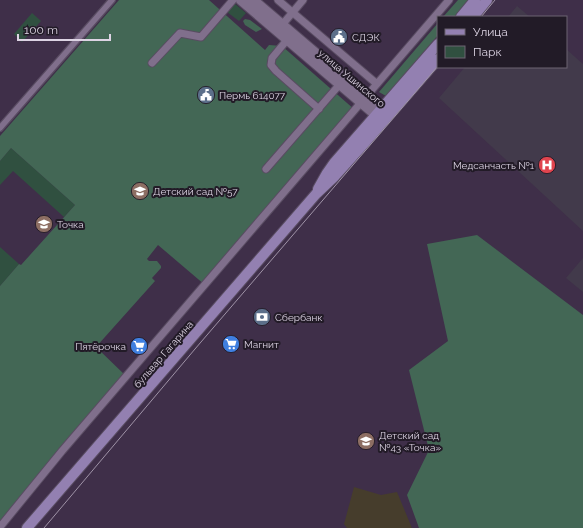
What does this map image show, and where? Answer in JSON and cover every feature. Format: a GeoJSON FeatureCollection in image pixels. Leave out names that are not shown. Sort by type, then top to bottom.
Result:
{"type":"FeatureCollection","features":[{"type":"Feature","properties":{"kind":"main road","name":"улица Ушинского"},"geometry":{"type":"LineString","coordinates":[[241,0],[279,28],[381,115]]}},
{"type":"Feature","properties":{"kind":"main road","name":"улица Ушинского"},"geometry":{"type":"LineString","coordinates":[[253,0],[279,28],[287,40],[340,84],[364,100]]}},
{"type":"Feature","properties":{"kind":"main road"},"geometry":{"type":"LineString","coordinates":[[462,16],[475,0]]}},
{"type":"Feature","properties":{"kind":"main road"},"geometry":{"type":"LineString","coordinates":[[474,16],[488,0]]}},
{"type":"Feature","properties":{"kind":"main road","name":"бульвар Гагарина"},"geometry":{"type":"LineString","coordinates":[[417,76],[437,46]]}},
{"type":"Feature","properties":{"kind":"main road","name":"бульвар Гагарина"},"geometry":{"type":"LineString","coordinates":[[27,528],[316,194],[335,176],[381,115],[417,76],[437,59]]}},
{"type":"Feature","properties":{"kind":"street"},"geometry":{"type":"LineString","coordinates":[[0,128],[112,0]]}},
{"type":"Feature","properties":{"kind":"street"},"geometry":{"type":"LineString","coordinates":[[152,63],[180,33],[201,37],[233,0]]}},
{"type":"Feature","properties":{"kind":"street"},"geometry":{"type":"LineString","coordinates":[[279,28],[303,0]]}},
{"type":"Feature","properties":{"kind":"street"},"geometry":{"type":"LineString","coordinates":[[0,527],[62,451],[449,0]]}},
{"type":"Feature","properties":{"kind":"street"},"geometry":{"type":"LineString","coordinates":[[283,2],[292,12],[378,84]]}},
{"type":"Feature","properties":{"kind":"street"},"geometry":{"type":"LineString","coordinates":[[287,40],[272,58],[271,65],[319,109]]}},
{"type":"Feature","properties":{"kind":"street"},"geometry":{"type":"LineString","coordinates":[[266,169],[340,84]]}},
{"type":"Feature","properties":{"kind":"shaded area"},"geometry":{"type":"Polygon","coordinates":[[[517,6],[529,16],[509,16],[517,6]]]}},
{"type":"Feature","properties":{"kind":"shaded area","name":"Медсанчасть №1"},"geometry":{"type":"Polygon","coordinates":[[[567,50],[583,64],[583,231],[439,98],[464,68],[567,68],[567,50]]]}},
{"type":"Feature","properties":{"kind":"shaded area"},"geometry":{"type":"Polygon","coordinates":[[[583,258],[583,292],[566,278],[583,258]]]}},
{"type":"Feature","properties":{"kind":"shaded area"},"geometry":{"type":"Polygon","coordinates":[[[354,487],[381,495],[397,492],[412,528],[347,528],[344,524],[354,487]]]}},
{"type":"Feature","properties":{"kind":"green space"},"geometry":{"type":"Polygon","coordinates":[[[119,0],[209,0],[265,50],[269,45],[282,46],[355,110],[205,285],[158,245],[147,259],[149,261],[157,261],[161,266],[152,278],[155,281],[96,347],[126,376],[0,527],[0,286],[75,205],[11,148],[0,161],[0,136],[119,0]]]}},
{"type":"Feature","properties":{"kind":"green space"},"geometry":{"type":"Polygon","coordinates":[[[458,0],[468,0],[455,16],[444,16],[458,0]]]}},
{"type":"Feature","properties":{"kind":"green space"},"geometry":{"type":"Polygon","coordinates":[[[235,4],[246,13],[239,21],[227,12],[235,4]]]}},
{"type":"Feature","properties":{"kind":"green space"},"geometry":{"type":"Polygon","coordinates":[[[32,13],[41,21],[22,42],[14,34],[32,13]]]}},
{"type":"Feature","properties":{"kind":"green space"},"geometry":{"type":"Polygon","coordinates":[[[245,19],[250,20],[262,29],[256,32],[245,25],[243,21],[245,19]]]}},
{"type":"Feature","properties":{"kind":"green space"},"geometry":{"type":"Polygon","coordinates":[[[437,24],[437,36],[386,96],[379,92],[437,24]]]}},
{"type":"Feature","properties":{"kind":"green space"},"geometry":{"type":"Polygon","coordinates":[[[11,148],[75,205],[64,217],[13,171],[0,185],[0,161],[11,148]]]}},
{"type":"Feature","properties":{"kind":"green space"},"geometry":{"type":"Polygon","coordinates":[[[477,235],[583,315],[583,528],[419,528],[407,495],[429,450],[409,370],[448,341],[427,244],[477,235]]]}},
{"type":"Feature","properties":{"kind":"green space"},"geometry":{"type":"Polygon","coordinates":[[[0,247],[19,264],[0,286],[0,247]]]}},
{"type":"Feature","properties":{"kind":"tram line"},"geometry":{"type":"LineString","coordinates":[[482,16],[495,0]]}},
{"type":"Feature","properties":{"kind":"tram line"},"geometry":{"type":"LineString","coordinates":[[44,528],[195,349],[437,67]]}},
{"type":"Feature","properties":{"kind":"place","name":"СДЭК"},"geometry":{"type":"Point","coordinates":[339,37]}},
{"type":"Feature","properties":{"kind":"place","name":"Пермь 614077"},"geometry":{"type":"Point","coordinates":[206,95]}},
{"type":"Feature","properties":{"kind":"place","name":"Медсанчасть №1"},"geometry":{"type":"Point","coordinates":[547,165]}},
{"type":"Feature","properties":{"kind":"place","name":"Детский сад №57"},"geometry":{"type":"Point","coordinates":[140,191]}},
{"type":"Feature","properties":{"kind":"place","name":"Точка"},"geometry":{"type":"Point","coordinates":[44,224]}},
{"type":"Feature","properties":{"kind":"place","name":"Сбербанк"},"geometry":{"type":"Point","coordinates":[262,317]}},
{"type":"Feature","properties":{"kind":"place","name":"Магнит"},"geometry":{"type":"Point","coordinates":[231,344]}},
{"type":"Feature","properties":{"kind":"place","name":"Пятёрочка"},"geometry":{"type":"Point","coordinates":[139,346]}},
{"type":"Feature","properties":{"kind":"place","name":"Детский сад №43 «Точка»"},"geometry":{"type":"Point","coordinates":[366,441]}}]}
